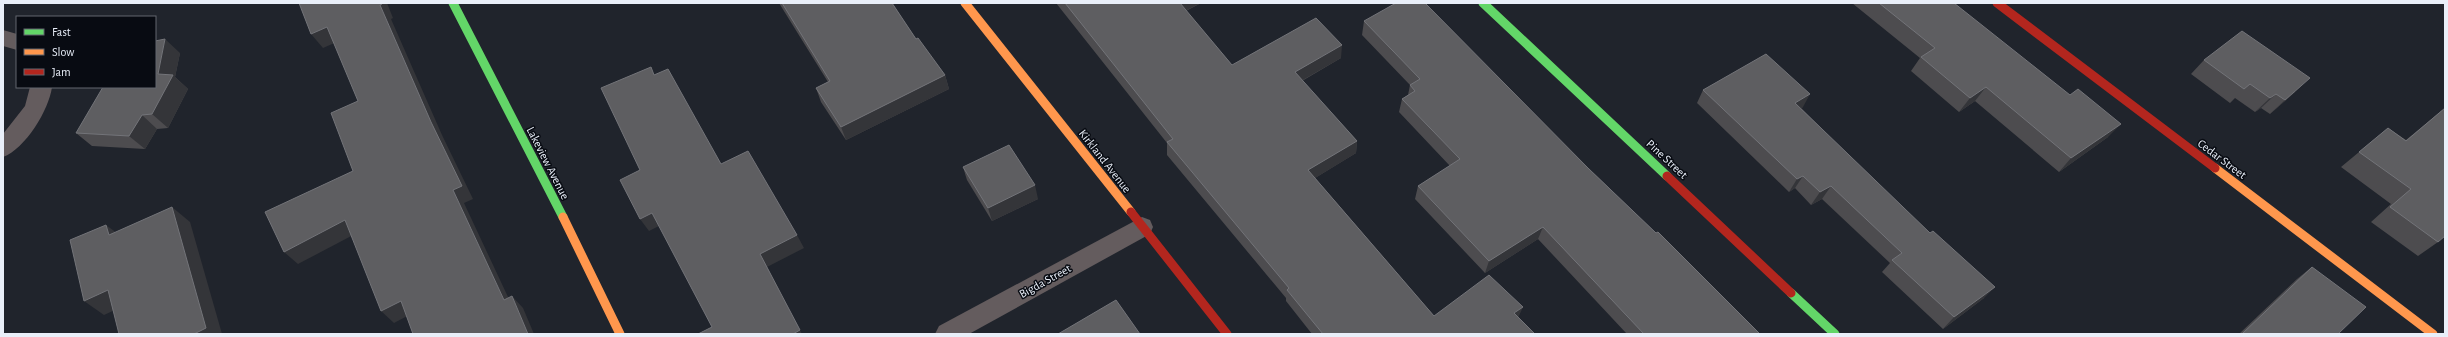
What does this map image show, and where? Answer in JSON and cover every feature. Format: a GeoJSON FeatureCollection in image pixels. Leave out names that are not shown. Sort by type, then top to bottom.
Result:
{"type":"FeatureCollection","features":[{"type":"Feature","properties":{"kind":"street","name":"Lakeview Avenue"},"geometry":{"type":"LineString","coordinates":[[453,3],[592,275],[620,334]]}},
{"type":"Feature","properties":{"kind":"street","name":"Kirkland Avenue"},"geometry":{"type":"LineString","coordinates":[[965,3],[1227,334]]}},
{"type":"Feature","properties":{"kind":"street","name":"Pine Street"},"geometry":{"type":"LineString","coordinates":[[1483,3],[1834,334]]}},
{"type":"Feature","properties":{"kind":"street","name":"Cedar Street"},"geometry":{"type":"LineString","coordinates":[[1997,3],[2433,334]]}},
{"type":"Feature","properties":{"kind":"street"},"geometry":{"type":"LineString","coordinates":[[3,38],[16,42]]}},
{"type":"Feature","properties":{"kind":"street"},"geometry":{"type":"LineString","coordinates":[[3,148],[21,129],[41,95],[41,88]]}},
{"type":"Feature","properties":{"kind":"street","name":"Bigda Street"},"geometry":{"type":"LineString","coordinates":[[948,334],[1142,227]]}},
{"type":"Feature","properties":{"kind":"building"},"geometry":{"type":"Polygon","coordinates":[[[299,3],[382,3],[380,5],[431,122],[462,186],[453,190],[504,300],[512,296],[528,334],[413,334],[401,301],[381,311],[345,220],[284,252],[265,212],[353,171],[331,113],[358,101],[327,27],[311,34],[299,3]]]}},
{"type":"Feature","properties":{"kind":"building"},"geometry":{"type":"Polygon","coordinates":[[[782,3],[892,3],[916,39],[918,38],[945,75],[841,127],[816,88],[830,81],[782,3]]]}},
{"type":"Feature","properties":{"kind":"building"},"geometry":{"type":"Polygon","coordinates":[[[1065,3],[1180,3],[1232,65],[1316,18],[1342,45],[1295,72],[1357,141],[1308,170],[1434,316],[1489,275],[1523,307],[1514,313],[1534,333],[1323,334],[1287,290],[1289,288],[1167,142],[1173,139],[1065,3]]]}},
{"type":"Feature","properties":{"kind":"building"},"geometry":{"type":"Polygon","coordinates":[[[1396,3],[1425,3],[1588,168],[1656,233],[1658,232],[1760,334],[1644,334],[1543,227],[1489,261],[1418,186],[1460,159],[1402,99],[1415,91],[1410,85],[1420,79],[1364,21],[1396,3]]]}},
{"type":"Feature","properties":{"kind":"building"},"geometry":{"type":"Polygon","coordinates":[[[1879,3],[1954,3],[2070,95],[2078,89],[2121,124],[2071,158],[1986,87],[1970,98],[1921,57],[1935,48],[1879,3]]]}},
{"type":"Feature","properties":{"kind":"building"},"geometry":{"type":"Polygon","coordinates":[[[2242,31],[2310,78],[2285,100],[2276,94],[2270,98],[2250,84],[2244,89],[2204,60],[2242,31]]]}},
{"type":"Feature","properties":{"kind":"building"},"geometry":{"type":"Polygon","coordinates":[[[165,39],[158,74],[173,75],[152,114],[142,115],[129,136],[76,133],[102,88],[156,88],[156,41],[165,39]]]}},
{"type":"Feature","properties":{"kind":"building"},"geometry":{"type":"Polygon","coordinates":[[[1766,54],[1810,94],[1795,103],[1930,233],[1933,231],[1995,287],[1954,317],[1892,260],[1902,253],[1831,186],[1820,192],[1803,176],[1797,179],[1703,90],[1766,54]]]}},
{"type":"Feature","properties":{"kind":"building"},"geometry":{"type":"Polygon","coordinates":[[[651,67],[654,75],[668,69],[721,164],[748,151],[797,235],[760,254],[800,330],[793,334],[698,334],[712,327],[652,213],[640,219],[620,180],[640,170],[601,88],[651,67]]]}},
{"type":"Feature","properties":{"kind":"building"},"geometry":{"type":"Polygon","coordinates":[[[2445,108],[2445,236],[2438,242],[2390,207],[2411,189],[2359,152],[2388,128],[2406,141],[2445,108]]]}},
{"type":"Feature","properties":{"kind":"building"},"geometry":{"type":"Polygon","coordinates":[[[1009,145],[1035,185],[988,208],[963,167],[1009,145]]]}},
{"type":"Feature","properties":{"kind":"building"},"geometry":{"type":"Polygon","coordinates":[[[172,207],[206,328],[194,334],[119,334],[108,290],[84,301],[70,240],[106,225],[109,235],[172,207]]]}},
{"type":"Feature","properties":{"kind":"building"},"geometry":{"type":"Polygon","coordinates":[[[2312,267],[2366,307],[2338,334],[2242,334],[2312,267]]]}},
{"type":"Feature","properties":{"kind":"building"},"geometry":{"type":"Polygon","coordinates":[[[1116,300],[1140,334],[1058,334],[1116,300]]]}},
{"type":"Feature","properties":{"kind":"traffic: fast"},"geometry":{"type":"LineString","coordinates":[[453,3],[563,217]]}},
{"type":"Feature","properties":{"kind":"traffic: fast"},"geometry":{"type":"LineString","coordinates":[[1483,3],[1667,176]]}},
{"type":"Feature","properties":{"kind":"traffic: fast"},"geometry":{"type":"LineString","coordinates":[[1791,293],[1835,334]]}},
{"type":"Feature","properties":{"kind":"traffic: slow"},"geometry":{"type":"LineString","coordinates":[[965,3],[1131,212]]}},
{"type":"Feature","properties":{"kind":"traffic: slow"},"geometry":{"type":"LineString","coordinates":[[2215,168],[2433,334]]}},
{"type":"Feature","properties":{"kind":"traffic: slow"},"geometry":{"type":"LineString","coordinates":[[563,217],[620,334]]}},
{"type":"Feature","properties":{"kind":"traffic: jam"},"geometry":{"type":"LineString","coordinates":[[1997,3],[2215,168]]}},
{"type":"Feature","properties":{"kind":"traffic: jam"},"geometry":{"type":"LineString","coordinates":[[1667,176],[1791,293]]}},
{"type":"Feature","properties":{"kind":"traffic: jam"},"geometry":{"type":"LineString","coordinates":[[1131,212],[1227,334]]}}]}
